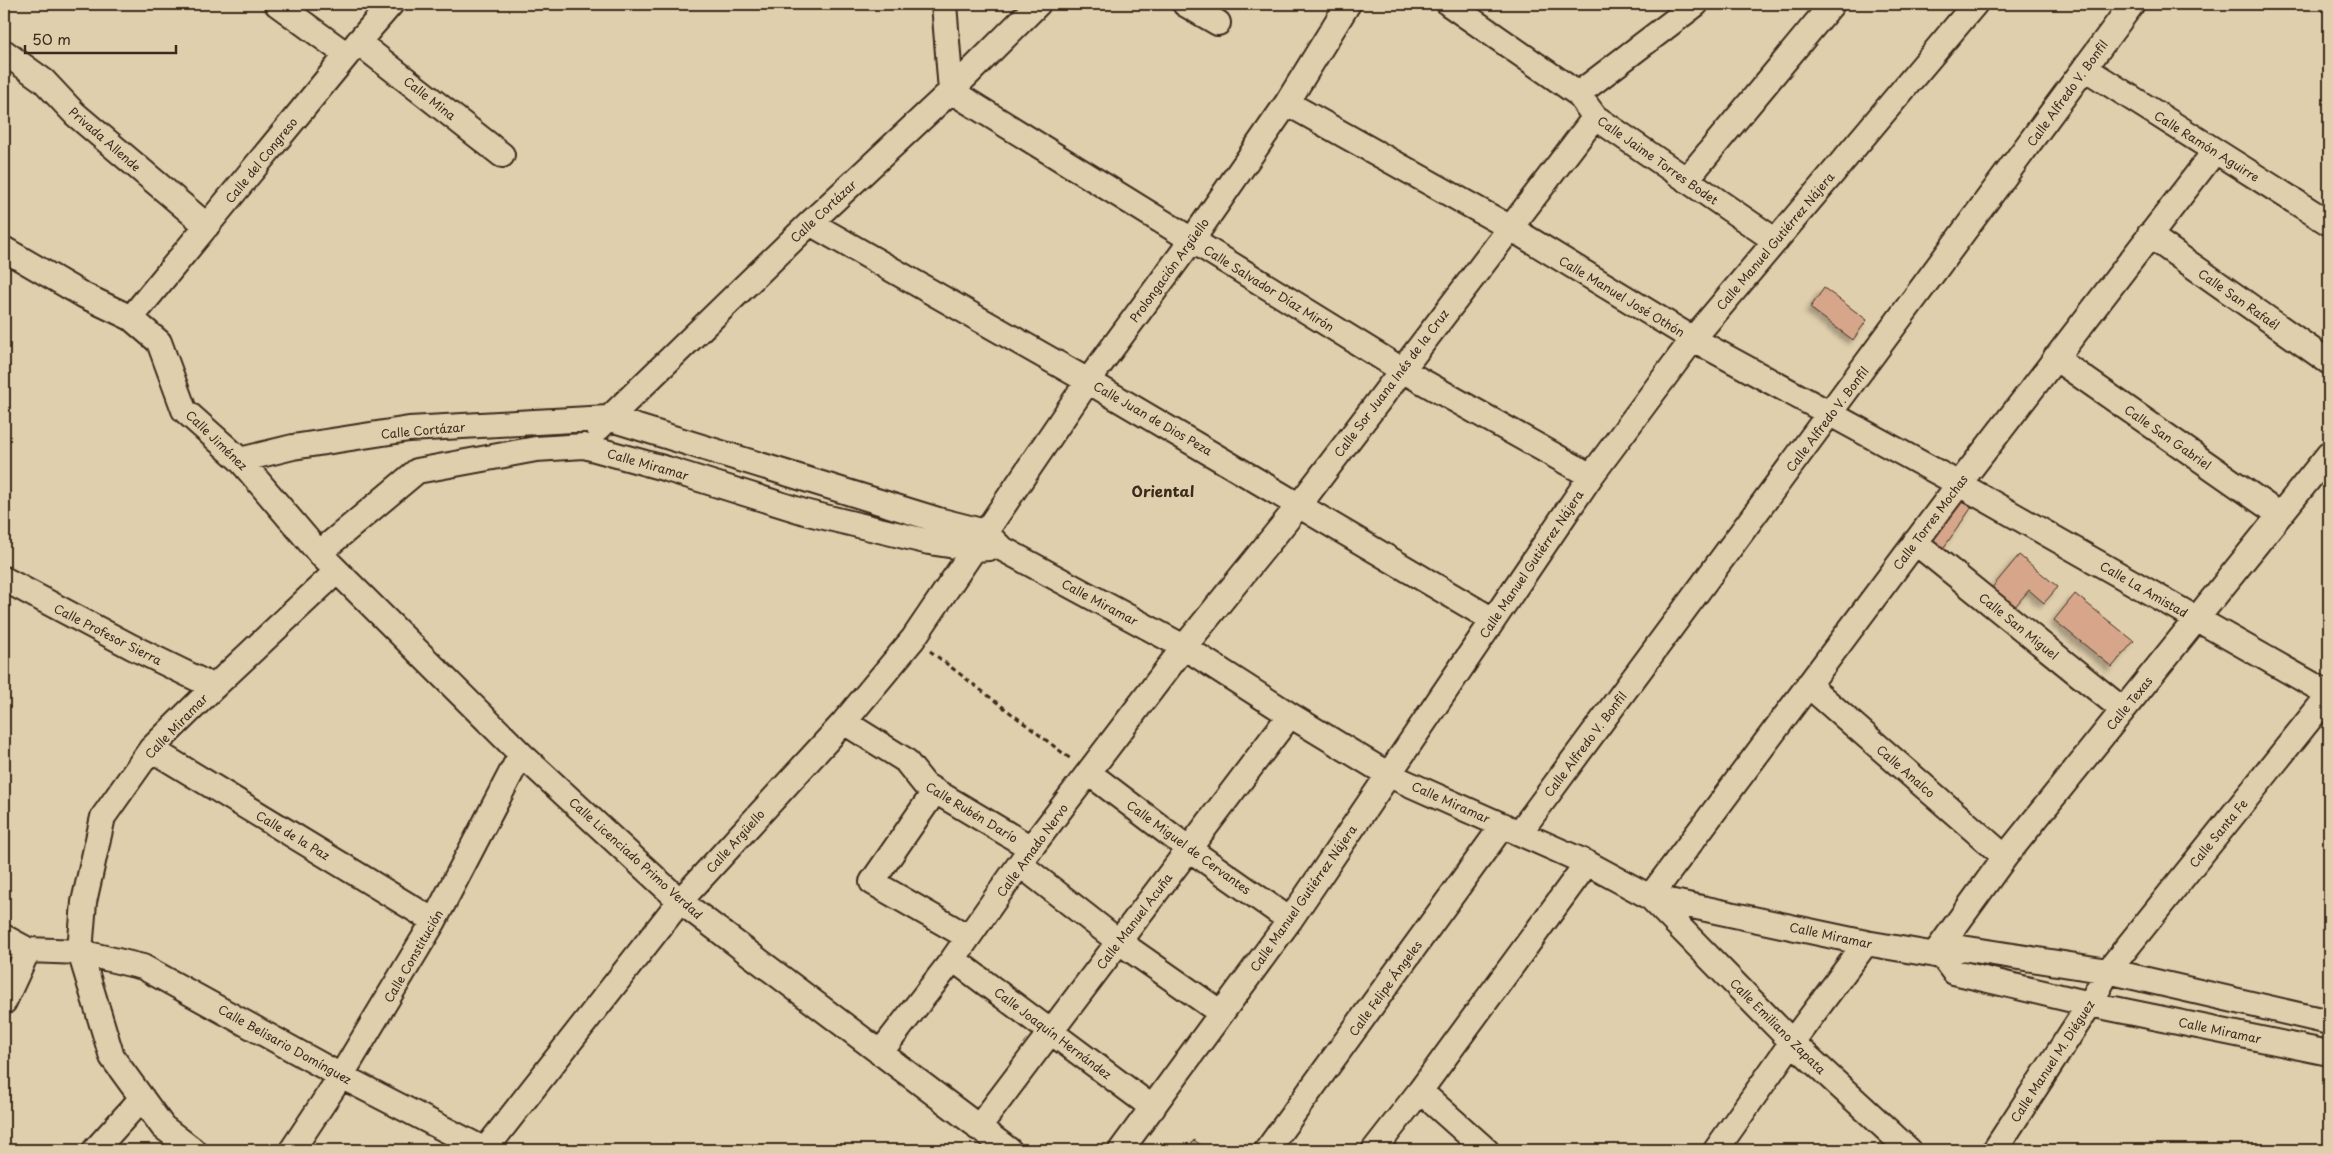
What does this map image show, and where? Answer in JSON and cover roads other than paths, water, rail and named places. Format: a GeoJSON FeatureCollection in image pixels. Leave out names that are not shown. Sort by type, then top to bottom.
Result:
{"type":"FeatureCollection","features":[{"type":"Feature","properties":{"kind":"street","name":"Calle Mina"},"geometry":{"type":"LineString","coordinates":[[276,4],[353,48],[502,155]]}},
{"type":"Feature","properties":{"kind":"street","name":"Calle del Congreso"},"geometry":{"type":"LineString","coordinates":[[131,318],[353,48],[392,4]]}},
{"type":"Feature","properties":{"kind":"street"},"geometry":{"type":"LineString","coordinates":[[944,4],[952,91]]}},
{"type":"Feature","properties":{"kind":"street","name":"Calle Cortázar"},"geometry":{"type":"LineString","coordinates":[[584,446],[608,418],[810,223],[952,91],[1038,4]]}},
{"type":"Feature","properties":{"kind":"street"},"geometry":{"type":"LineString","coordinates":[[1185,4],[1218,23]]}},
{"type":"Feature","properties":{"kind":"street","name":"Prolongación Argüello"},"geometry":{"type":"LineString","coordinates":[[987,543],[1088,380],[1192,240],[1287,103],[1348,4]]}},
{"type":"Feature","properties":{"kind":"street","name":"Calle Jaime Torres Bodet"},"geometry":{"type":"LineString","coordinates":[[1449,4],[1578,94],[1595,117],[1776,241]]}},
{"type":"Feature","properties":{"kind":"street"},"geometry":{"type":"LineString","coordinates":[[1578,94],[1696,4]]}},
{"type":"Feature","properties":{"kind":"street"},"geometry":{"type":"LineString","coordinates":[[1686,180],[1832,4]]}},
{"type":"Feature","properties":{"kind":"street","name":"Calle Manuel Gutiérrez Nájera"},"geometry":{"type":"LineString","coordinates":[[1121,1150],[1290,920],[1591,476],[1693,339],[1975,4]]}},
{"type":"Feature","properties":{"kind":"street","name":"Calle Alfredo V. Bonfil"},"geometry":{"type":"LineString","coordinates":[[1511,829],[1830,414],[2086,69],[2132,4]]}},
{"type":"Feature","properties":{"kind":"street","name":"Privada Allende"},"geometry":{"type":"LineString","coordinates":[[4,52],[44,81],[75,114],[207,226]]}},
{"type":"Feature","properties":{"kind":"street","name":"Calle Ramón Aguirre"},"geometry":{"type":"LineString","coordinates":[[2086,69],[2329,223]]}},
{"type":"Feature","properties":{"kind":"street","name":"Calle Salvador Díaz Mirón"},"geometry":{"type":"LineString","coordinates":[[952,91],[1402,370],[1591,476]]}},
{"type":"Feature","properties":{"kind":"street","name":"Calle Manuel José Othón"},"geometry":{"type":"LineString","coordinates":[[1287,103],[1509,227],[1693,339],[1959,484]]}},
{"type":"Feature","properties":{"kind":"street","name":"Calle Sor Juana Inés de la Cruz"},"geometry":{"type":"LineString","coordinates":[[1184,647],[1300,504],[1509,227],[1595,117]]}},
{"type":"Feature","properties":{"kind":"street","name":"Calle Torres Mochas"},"geometry":{"type":"LineString","coordinates":[[1650,897],[1959,484],[2149,235],[2216,151]]}},
{"type":"Feature","properties":{"kind":"street","name":"Calle Juan de Dios Peza"},"geometry":{"type":"LineString","coordinates":[[810,223],[1088,380],[1493,620]]}},
{"type":"Feature","properties":{"kind":"street","name":"Calle San Rafaél"},"geometry":{"type":"LineString","coordinates":[[2149,235],[2329,362]]}},
{"type":"Feature","properties":{"kind":"street","name":"Calle Jiménez"},"geometry":{"type":"LineString","coordinates":[[4,249],[83,295],[131,318],[159,342],[184,410],[240,460],[319,553],[337,571]]}},
{"type":"Feature","properties":{"kind":"street","name":"Calle San Gabriel"},"geometry":{"type":"LineString","coordinates":[[2055,358],[2280,515]]}},
{"type":"Feature","properties":{"kind":"street","name":"Calle Cortázar"},"geometry":{"type":"LineString","coordinates":[[240,460],[293,447],[409,429],[608,418]]}},
{"type":"Feature","properties":{"kind":"street","name":"Calle Miramar"},"geometry":{"type":"LineString","coordinates":[[608,418],[938,520],[987,543],[1184,647],[1290,715],[1389,775],[1587,863],[1650,897],[1866,943],[1938,955],[1962,948],[2108,972],[2328,1020]]}},
{"type":"Feature","properties":{"kind":"street","name":"Calle Miramar"},"geometry":{"type":"LineString","coordinates":[[319,553],[417,471],[536,449],[584,446],[667,469],[808,513],[929,542],[987,543]]}},
{"type":"Feature","properties":{"kind":"street","name":"Calle Texas"},"geometry":{"type":"LineString","coordinates":[[1938,955],[2005,857],[2329,454]]}},
{"type":"Feature","properties":{"kind":"street","name":"Calle La Amistad"},"geometry":{"type":"LineString","coordinates":[[1959,484],[2329,694]]}},
{"type":"Feature","properties":{"kind":"street","name":"Calle San Miguel"},"geometry":{"type":"LineString","coordinates":[[1915,542],[2123,710]]}},
{"type":"Feature","properties":{"kind":"street","name":"Calle Argüello"},"geometry":{"type":"LineString","coordinates":[[485,1150],[680,901],[844,722],[913,639],[987,543]]}},
{"type":"Feature","properties":{"kind":"street","name":"Calle Miramar"},"geometry":{"type":"LineString","coordinates":[[80,952],[84,902],[103,817],[151,749],[214,686],[337,571]]}},
{"type":"Feature","properties":{"kind":"street","name":"Calle Licenciado Primo Verdad"},"geometry":{"type":"LineString","coordinates":[[337,571],[521,754],[680,901],[1009,1150]]}},
{"type":"Feature","properties":{"kind":"street","name":"Calle Profesor Sierra"},"geometry":{"type":"LineString","coordinates":[[4,580],[132,647],[214,686]]}},
{"type":"Feature","properties":{"kind":"street","name":"Calle Amado Nervo"},"geometry":{"type":"LineString","coordinates":[[880,1053],[953,959],[1026,857],[1184,647]]}},
{"type":"Feature","properties":{"kind":"street","name":"Calle Analco"},"geometry":{"type":"LineString","coordinates":[[1808,686],[2005,857]]}},
{"type":"Feature","properties":{"kind":"street","name":"Calle Santa Fe"},"geometry":{"type":"LineString","coordinates":[[2108,972],[2329,694]]}},
{"type":"Feature","properties":{"kind":"street","name":"Calle Manuel Acuña"},"geometry":{"type":"LineString","coordinates":[[978,1128],[1290,715]]}},
{"type":"Feature","properties":{"kind":"street","name":"Calle Rubén Darío"},"geometry":{"type":"LineString","coordinates":[[844,722],[905,760],[925,785],[1026,857],[1118,941],[1221,1013]]}},
{"type":"Feature","properties":{"kind":"street","name":"Calle de la Paz"},"geometry":{"type":"LineString","coordinates":[[151,749],[434,921]]}},
{"type":"Feature","properties":{"kind":"street","name":"Calle Constitución"},"geometry":{"type":"LineString","coordinates":[[292,1150],[342,1076],[434,921],[521,754]]}},
{"type":"Feature","properties":{"kind":"street","name":"Calle Miguel de Cervantes"},"geometry":{"type":"LineString","coordinates":[[1089,773],[1189,849],[1290,920]]}},
{"type":"Feature","properties":{"kind":"street"},"geometry":{"type":"LineString","coordinates":[[935,791],[872,882],[968,937]]}},
{"type":"Feature","properties":{"kind":"street","name":"Calle Felipe Ángeles"},"geometry":{"type":"LineString","coordinates":[[1267,1150],[1511,829]]}},
{"type":"Feature","properties":{"kind":"street"},"geometry":{"type":"LineString","coordinates":[[1374,1150],[1420,1091],[1587,863]]}},
{"type":"Feature","properties":{"kind":"street","name":"Calle Emiliano Zapata"},"geometry":{"type":"LineString","coordinates":[[1650,897],[1792,1042],[1909,1150]]}},
{"type":"Feature","properties":{"kind":"street"},"geometry":{"type":"LineString","coordinates":[[4,937],[28,950],[4,1002]]}},
{"type":"Feature","properties":{"kind":"street"},"geometry":{"type":"LineString","coordinates":[[1716,1150],[1792,1042],[1866,943]]}},
{"type":"Feature","properties":{"kind":"street","name":"Calle Belisario Domínguez"},"geometry":{"type":"LineString","coordinates":[[28,950],[80,952],[143,967],[342,1076],[485,1150]]}},
{"type":"Feature","properties":{"kind":"street"},"geometry":{"type":"LineString","coordinates":[[80,952],[112,1057],[163,1127],[193,1150]]}},
{"type":"Feature","properties":{"kind":"street","name":"Calle Miramar"},"geometry":{"type":"LineString","coordinates":[[1938,955],[1954,972],[2090,1004],[2318,1051]]}},
{"type":"Feature","properties":{"kind":"street","name":"Calle Joaquín Hernández"},"geometry":{"type":"LineString","coordinates":[[953,959],[1153,1108]]}},
{"type":"Feature","properties":{"kind":"street","name":"Calle Manuel M. Diéguez"},"geometry":{"type":"LineString","coordinates":[[1995,1150],[2090,1004],[2108,972]]}},
{"type":"Feature","properties":{"kind":"street"},"geometry":{"type":"LineString","coordinates":[[2318,1051],[2328,1020]]}},
{"type":"Feature","properties":{"kind":"street"},"geometry":{"type":"LineString","coordinates":[[1420,1091],[1486,1150]]}},
{"type":"Feature","properties":{"kind":"street"},"geometry":{"type":"LineString","coordinates":[[95,1150],[142,1098]]}},
{"type":"Feature","properties":{"kind":"district","name":"Oriental"},"geometry":{"type":"Point","coordinates":[1163,490]}}]}
